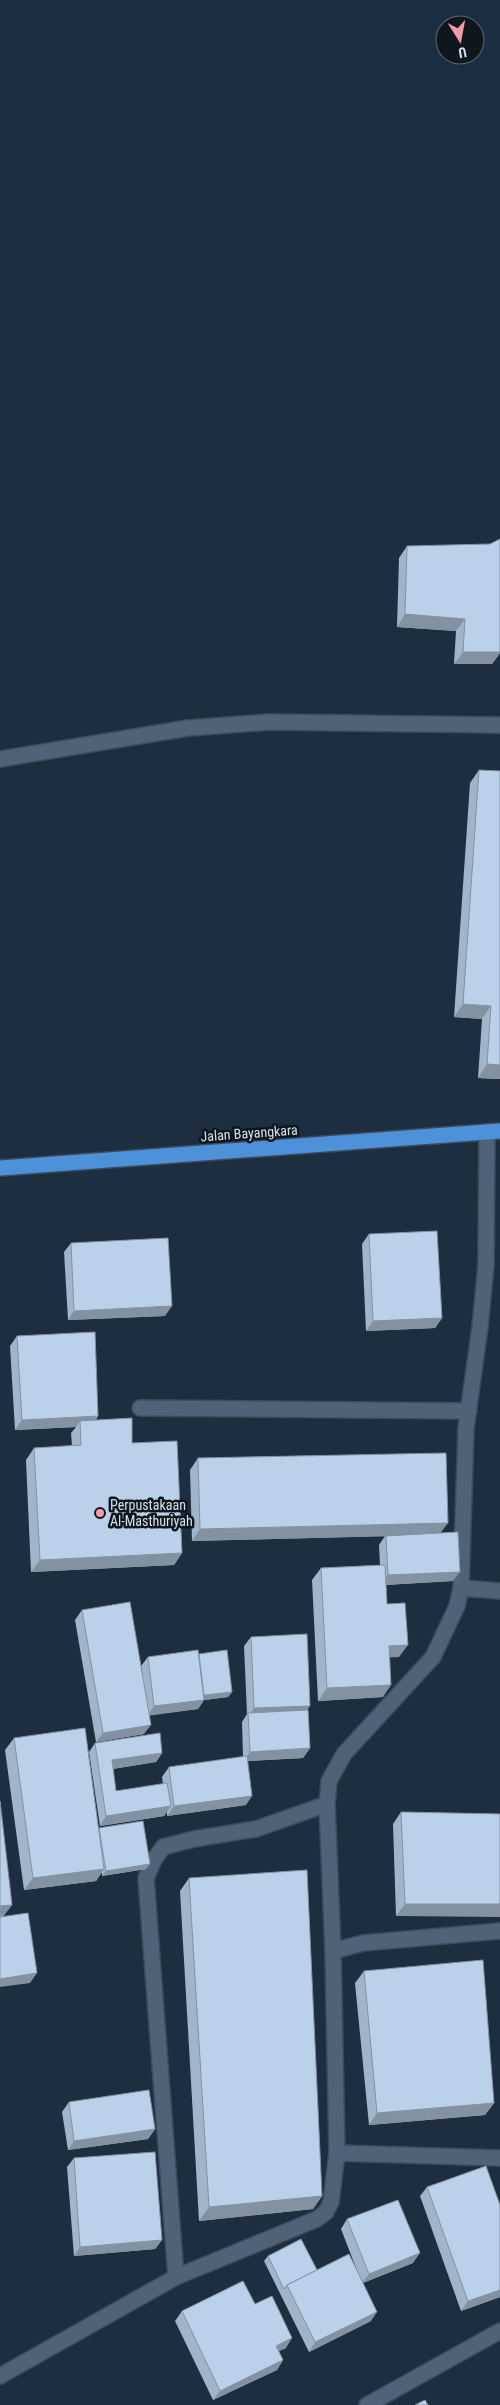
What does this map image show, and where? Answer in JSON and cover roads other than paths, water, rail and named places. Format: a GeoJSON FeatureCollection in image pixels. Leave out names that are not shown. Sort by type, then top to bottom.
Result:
{"type":"FeatureCollection","features":[{"type":"Feature","properties":{"kind":"highway","name":"Jalan Bayangkara"},"geometry":{"type":"LineString","coordinates":[[0,1168],[494,1132]]}},
{"type":"Feature","properties":{"kind":"street"},"geometry":{"type":"LineString","coordinates":[[0,759],[188,728],[269,722],[500,725]]}},
{"type":"Feature","properties":{"kind":"street"},"geometry":{"type":"LineString","coordinates":[[0,2376],[176,2277],[317,2219],[326,2212],[331,2202],[337,2153],[333,1951],[327,1804],[329,1781],[344,1754],[433,1656],[457,1606],[461,1588],[466,1428],[480,1327],[486,1265],[494,1132]]}},
{"type":"Feature","properties":{"kind":"street"},"geometry":{"type":"LineString","coordinates":[[140,1408],[469,1411]]}},
{"type":"Feature","properties":{"kind":"street"},"geometry":{"type":"LineString","coordinates":[[461,1588],[500,1591]]}},
{"type":"Feature","properties":{"kind":"street"},"geometry":{"type":"LineString","coordinates":[[176,2277],[146,1878],[154,1860],[163,1847],[194,1838],[256,1829],[327,1804]]}},
{"type":"Feature","properties":{"kind":"street"},"geometry":{"type":"LineString","coordinates":[[333,1951],[363,1943],[500,1932]]}},
{"type":"Feature","properties":{"kind":"street"},"geometry":{"type":"LineString","coordinates":[[337,2153],[500,2158]]}},
{"type":"Feature","properties":{"kind":"street"},"geometry":{"type":"LineString","coordinates":[[367,2405],[500,2331]]}},
{"type":"Feature","properties":{"kind":"place","name":"Perpustakaan Al-Masthuriyah"},"geometry":{"type":"Point","coordinates":[100,1513]}}]}
